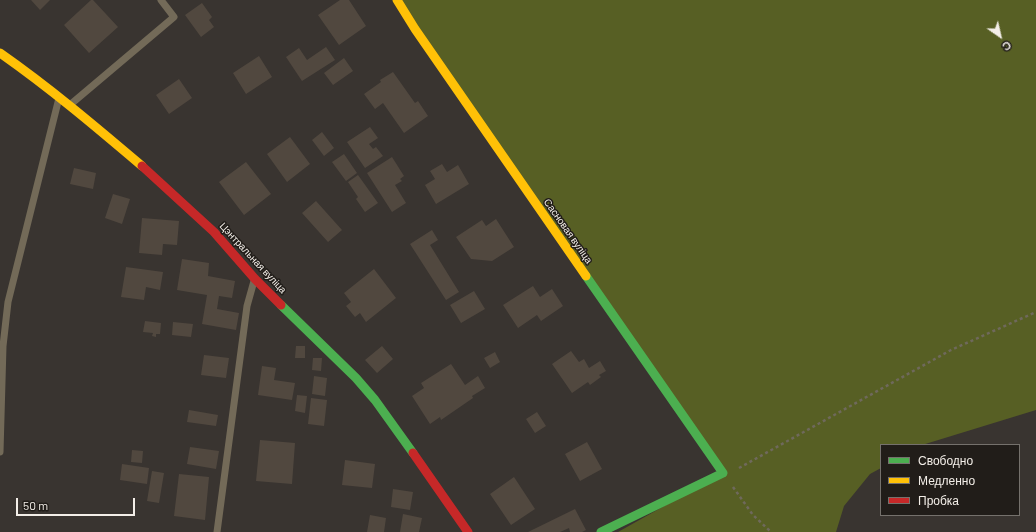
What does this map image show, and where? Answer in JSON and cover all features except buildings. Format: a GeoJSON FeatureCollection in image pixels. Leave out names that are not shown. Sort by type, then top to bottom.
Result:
{"type":"FeatureCollection","features":[{"type":"Feature","properties":{"kind":"street","name":"Сасновая вуліца"},"geometry":{"type":"LineString","coordinates":[[396,0],[415,30],[723,473]]}},
{"type":"Feature","properties":{"kind":"street","name":"Цэнтральная вуліца"},"geometry":{"type":"LineString","coordinates":[[0,53],[70,104],[155,177],[214,232],[255,279],[356,378],[375,400],[468,532]]}},
{"type":"Feature","properties":{"kind":"street"},"geometry":{"type":"LineString","coordinates":[[601,532],[723,473]]}},
{"type":"Feature","properties":{"kind":"lane"},"geometry":{"type":"LineString","coordinates":[[70,104],[174,17],[161,0]]}},
{"type":"Feature","properties":{"kind":"lane"},"geometry":{"type":"LineString","coordinates":[[0,452],[3,346],[8,302],[59,96]]}},
{"type":"Feature","properties":{"kind":"lane"},"geometry":{"type":"LineString","coordinates":[[217,532],[246,319],[255,279]]}},
{"type":"Feature","properties":{"kind":"path"},"geometry":{"type":"LineString","coordinates":[[723,473],[729,473],[951,350],[1036,312]]}},
{"type":"Feature","properties":{"kind":"path"},"geometry":{"type":"LineString","coordinates":[[723,473],[753,515],[771,532]]}},
{"type":"Feature","properties":{"kind":"green space"},"geometry":{"type":"Polygon","coordinates":[[[398,0],[1036,0],[1036,410],[925,444],[880,444],[880,469],[870,474],[844,506],[836,532],[618,532],[723,473],[398,0]]]}},
{"type":"Feature","properties":{"kind":"traffic: fast"},"geometry":{"type":"LineString","coordinates":[[586,276],[723,473],[601,532]]}},
{"type":"Feature","properties":{"kind":"traffic: fast"},"geometry":{"type":"LineString","coordinates":[[281,305],[356,378],[375,400],[413,453]]}},
{"type":"Feature","properties":{"kind":"traffic: slow"},"geometry":{"type":"LineString","coordinates":[[397,0],[415,29],[586,276]]}},
{"type":"Feature","properties":{"kind":"traffic: slow"},"geometry":{"type":"LineString","coordinates":[[0,53],[55,94],[142,166]]}},
{"type":"Feature","properties":{"kind":"traffic: jam"},"geometry":{"type":"LineString","coordinates":[[142,166],[214,232],[255,279],[281,305]]}},
{"type":"Feature","properties":{"kind":"traffic: jam"},"geometry":{"type":"LineString","coordinates":[[413,453],[468,532]]}}]}
